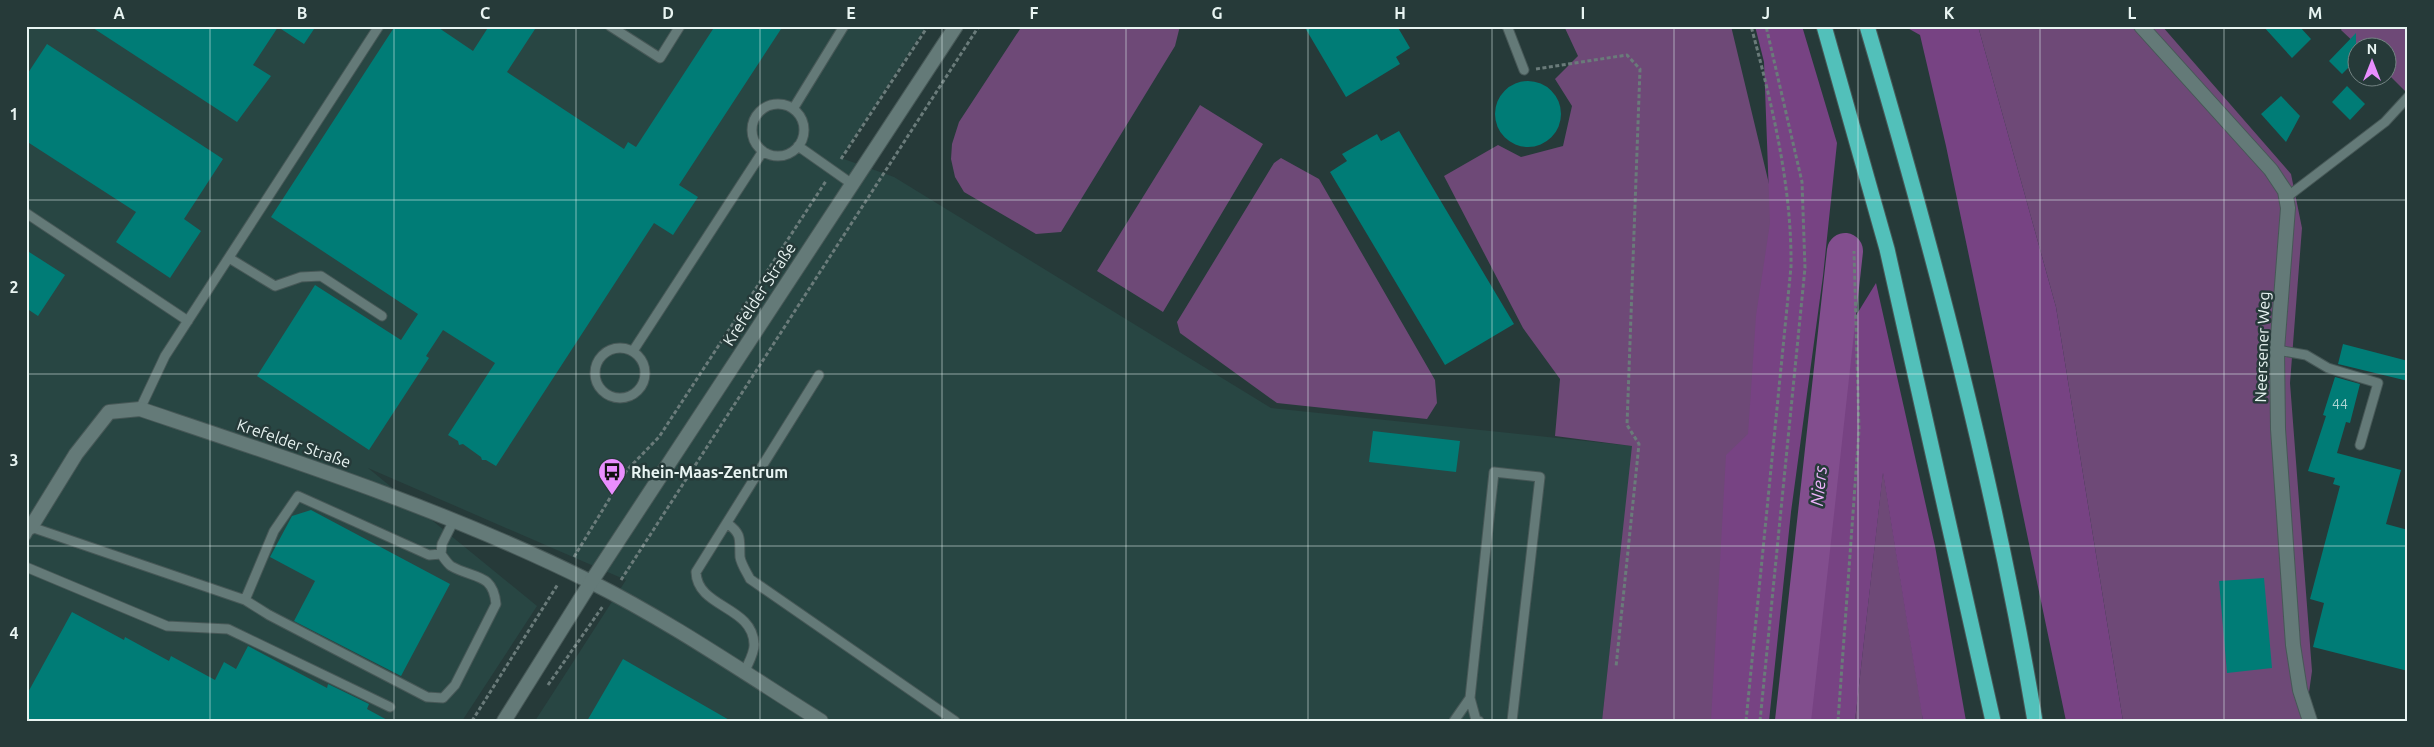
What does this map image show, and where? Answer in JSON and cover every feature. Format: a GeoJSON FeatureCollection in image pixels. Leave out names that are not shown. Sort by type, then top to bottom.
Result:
{"type":"FeatureCollection","features":[{"type":"Feature","properties":{"kind":"highway"},"geometry":{"type":"LineString","coordinates":[[1824,26],[1887,249],[1993,721]]}},
{"type":"Feature","properties":{"kind":"highway"},"geometry":{"type":"LineString","coordinates":[[1868,26],[1898,132],[1974,427],[2006,572],[2035,721]]}},
{"type":"Feature","properties":{"kind":"street","name":"Krefelder Straße"},"geometry":{"type":"LineString","coordinates":[[504,721],[591,582],[956,26]]}},
{"type":"Feature","properties":{"kind":"street"},"geometry":{"type":"LineString","coordinates":[[2141,26],[2271,170],[2287,197]]}},
{"type":"Feature","properties":{"kind":"street","name":"Neersener Weg"},"geometry":{"type":"LineString","coordinates":[[2287,197],[2288,208],[2277,350],[2278,429],[2290,612],[2300,690],[2310,721]]}},
{"type":"Feature","properties":{"kind":"street","name":"Krefelder Straße"},"geometry":{"type":"LineString","coordinates":[[29,532],[76,454],[108,412],[140,409],[334,475],[508,543],[612,593],[821,721]]}},
{"type":"Feature","properties":{"kind":"lane"},"geometry":{"type":"LineString","coordinates":[[140,409],[165,356],[379,26]]}},
{"type":"Feature","properties":{"kind":"lane"},"geometry":{"type":"LineString","coordinates":[[610,26],[660,58],[680,26]]}},
{"type":"Feature","properties":{"kind":"lane"},"geometry":{"type":"LineString","coordinates":[[793,109],[844,26]]}},
{"type":"Feature","properties":{"kind":"lane"},"geometry":{"type":"LineString","coordinates":[[1507,26],[1524,70]]}},
{"type":"Feature","properties":{"kind":"lane"},"geometry":{"type":"LineString","coordinates":[[2287,197],[2386,122],[2408,97]]}},
{"type":"Feature","properties":{"kind":"lane"},"geometry":{"type":"LineString","coordinates":[[778,104],[793,109],[803,123],[802,139],[798,146],[786,155],[770,155],[764,152],[754,138],[753,122],[757,115],[770,106],[778,104]]}},
{"type":"Feature","properties":{"kind":"lane"},"geometry":{"type":"LineString","coordinates":[[798,146],[852,184]]}},
{"type":"Feature","properties":{"kind":"lane"},"geometry":{"type":"LineString","coordinates":[[633,351],[764,152]]}},
{"type":"Feature","properties":{"kind":"lane"},"geometry":{"type":"LineString","coordinates":[[26,213],[188,321]]}},
{"type":"Feature","properties":{"kind":"lane"},"geometry":{"type":"LineString","coordinates":[[229,258],[275,286],[301,277],[320,276],[382,316]]}},
{"type":"Feature","properties":{"kind":"lane"},"geometry":{"type":"LineString","coordinates":[[616,348],[633,351],[639,356],[645,371],[641,387],[636,392],[621,398],[605,394],[599,388],[594,372],[601,356],[616,348]]}},
{"type":"Feature","properties":{"kind":"lane"},"geometry":{"type":"LineString","coordinates":[[2277,350],[2306,354],[2328,368],[2378,383],[2360,446]]}},
{"type":"Feature","properties":{"kind":"lane"},"geometry":{"type":"LineString","coordinates":[[744,673],[755,646],[752,630],[742,618],[706,594],[696,582],[696,572],[818,375]]}},
{"type":"Feature","properties":{"kind":"lane"},"geometry":{"type":"LineString","coordinates":[[1479,721],[1476,720],[1470,698],[1494,472],[1540,477],[1512,721]]}},
{"type":"Feature","properties":{"kind":"lane"},"geometry":{"type":"LineString","coordinates":[[244,600],[274,531],[298,496],[429,555],[441,554]]}},
{"type":"Feature","properties":{"kind":"lane"},"geometry":{"type":"LineString","coordinates":[[29,532],[244,600],[269,616],[427,698],[443,698],[455,685],[496,604],[495,589],[485,579],[450,565],[441,554],[442,544],[453,522]]}},
{"type":"Feature","properties":{"kind":"lane"},"geometry":{"type":"LineString","coordinates":[[727,522],[738,531],[741,545],[740,559],[750,579],[955,721]]}},
{"type":"Feature","properties":{"kind":"lane"},"geometry":{"type":"LineString","coordinates":[[26,568],[167,626],[228,629],[390,707]]}},
{"type":"Feature","properties":{"kind":"lane"},"geometry":{"type":"LineString","coordinates":[[1454,721],[1470,698]]}},
{"type":"Feature","properties":{"kind":"path"},"geometry":{"type":"LineString","coordinates":[[472,721],[627,470],[659,437],[928,26]]}},
{"type":"Feature","properties":{"kind":"path"},"geometry":{"type":"LineString","coordinates":[[546,689],[612,593],[979,26]]}},
{"type":"Feature","properties":{"kind":"path"},"geometry":{"type":"LineString","coordinates":[[1746,721],[1790,277],[1791,227],[1779,150],[1751,26]]}},
{"type":"Feature","properties":{"kind":"path"},"geometry":{"type":"LineString","coordinates":[[1760,721],[1805,268],[1802,182],[1766,26]]}},
{"type":"Feature","properties":{"kind":"path"},"geometry":{"type":"LineString","coordinates":[[1524,70],[1627,55],[1640,69],[1627,425],[1639,444],[1616,667]]}},
{"type":"Feature","properties":{"kind":"path"},"geometry":{"type":"LineString","coordinates":[[1838,721],[1859,430],[1854,251]]}},
{"type":"Feature","properties":{"kind":"shaded area"},"geometry":{"type":"Polygon","coordinates":[[[26,26],[926,26],[841,158],[894,177],[1271,408],[1633,446],[1602,721],[535,721],[626,580],[368,468],[537,606],[462,721],[26,721],[26,26]]]}},
{"type":"Feature","properties":{"kind":"shaded area"},"geometry":{"type":"Polygon","coordinates":[[[1022,26],[1180,26],[1175,46],[1061,232],[1036,234],[964,192],[955,177],[951,159],[952,144],[959,122],[1022,26]]]}},
{"type":"Feature","properties":{"kind":"shaded area"},"geometry":{"type":"Polygon","coordinates":[[[1564,26],[1731,26],[1782,238],[1724,721],[1602,721],[1632,446],[1555,436],[1560,379],[1523,328],[1444,176],[1498,145],[1521,157],[1563,146],[1572,106],[1555,79],[1578,56],[1564,26]]]}},
{"type":"Feature","properties":{"kind":"shaded area"},"geometry":{"type":"Polygon","coordinates":[[[1755,26],[1802,26],[1837,143],[1823,276],[1791,512],[1769,721],[1711,721],[1726,455],[1748,434],[1756,316],[1770,223],[1764,62],[1755,26]]]}},
{"type":"Feature","properties":{"kind":"shaded area"},"geometry":{"type":"Polygon","coordinates":[[[1904,26],[1978,26],[2056,307],[2123,721],[2066,721],[1946,146],[1920,35],[1904,26]]]}},
{"type":"Feature","properties":{"kind":"shaded area"},"geometry":{"type":"Polygon","coordinates":[[[1978,26],[2162,26],[2291,174],[2302,228],[2290,383],[2312,671],[2305,721],[2123,721],[2056,307],[1978,26]]]}},
{"type":"Feature","properties":{"kind":"shaded area"},"geometry":{"type":"Polygon","coordinates":[[[2343,26],[2408,26],[2408,87],[2405,91],[2396,82],[2396,38],[2349,38],[2341,30],[2343,26]]]}},
{"type":"Feature","properties":{"kind":"shaded area"},"geometry":{"type":"Polygon","coordinates":[[[1200,105],[1263,144],[1163,312],[1097,271],[1200,105]]]}},
{"type":"Feature","properties":{"kind":"shaded area"},"geometry":{"type":"Polygon","coordinates":[[[1281,158],[1319,179],[1435,380],[1437,403],[1427,419],[1277,403],[1180,333],[1177,322],[1274,163],[1281,158]]]}},
{"type":"Feature","properties":{"kind":"shaded area"},"geometry":{"type":"Polygon","coordinates":[[[1876,283],[1935,546],[1966,721],[1923,721],[1883,473],[1855,721],[1801,721],[1826,482],[1852,322],[1876,283]]]}},
{"type":"Feature","properties":{"kind":"shaded area"},"geometry":{"type":"Polygon","coordinates":[[[1883,471],[1922,711],[1923,721],[1855,721],[1883,471]]]}},
{"type":"Feature","properties":{"kind":"building"},"geometry":{"type":"Polygon","coordinates":[[[90,26],[316,26],[304,44],[278,27],[253,65],[271,76],[237,122],[90,26]]]}},
{"type":"Feature","properties":{"kind":"building"},"geometry":{"type":"Polygon","coordinates":[[[395,26],[436,26],[473,51],[489,26],[537,26],[507,72],[624,149],[628,142],[636,147],[715,26],[783,26],[679,185],[698,197],[673,235],[654,223],[496,466],[486,460],[482,460],[481,457],[463,444],[459,445],[458,441],[448,435],[495,363],[443,330],[426,356],[429,358],[369,450],[257,376],[315,285],[401,340],[418,314],[271,217],[395,26]]]}},
{"type":"Feature","properties":{"kind":"building"},"geometry":{"type":"Polygon","coordinates":[[[1304,26],[1397,26],[1410,48],[1396,57],[1400,64],[1346,97],[1304,26]]]}},
{"type":"Feature","properties":{"kind":"building"},"geometry":{"type":"Polygon","coordinates":[[[2263,26],[2299,26],[2311,39],[2292,58],[2263,26]]]}},
{"type":"Feature","properties":{"kind":"building"},"geometry":{"type":"Polygon","coordinates":[[[2346,43],[2346,70],[2342,74],[2329,61],[2346,43]]]}},
{"type":"Feature","properties":{"kind":"building"},"geometry":{"type":"Polygon","coordinates":[[[47,44],[223,159],[184,219],[201,231],[170,278],[116,242],[136,212],[26,141],[26,76],[47,44]]]}},
{"type":"Feature","properties":{"kind":"building"},"geometry":{"type":"Polygon","coordinates":[[[1522,81],[1534,81],[1546,86],[1556,96],[1561,108],[1559,127],[1546,142],[1534,147],[1522,147],[1510,142],[1500,132],[1495,120],[1495,108],[1500,96],[1510,86],[1522,81]]]}},
{"type":"Feature","properties":{"kind":"building"},"geometry":{"type":"Polygon","coordinates":[[[2346,87],[2365,104],[2350,120],[2332,102],[2346,87]]]}},
{"type":"Feature","properties":{"kind":"building"},"geometry":{"type":"Polygon","coordinates":[[[2281,96],[2300,116],[2286,142],[2261,114],[2281,96]]]}},
{"type":"Feature","properties":{"kind":"building"},"geometry":{"type":"Polygon","coordinates":[[[1399,131],[1514,324],[1445,365],[1330,172],[1347,161],[1342,154],[1377,134],[1381,141],[1399,131]]]}},
{"type":"Feature","properties":{"kind":"building"},"geometry":{"type":"Polygon","coordinates":[[[26,250],[65,275],[38,316],[26,308],[26,250]]]}},
{"type":"Feature","properties":{"kind":"building"},"geometry":{"type":"Polygon","coordinates":[[[2343,344],[2408,361],[2408,381],[2338,364],[2343,344]]]}},
{"type":"Feature","properties":{"kind":"building"},"geometry":{"type":"Polygon","coordinates":[[[2335,377],[2360,384],[2350,423],[2346,422],[2337,453],[2401,470],[2386,524],[2408,530],[2408,671],[2313,647],[2324,603],[2310,599],[2340,486],[2333,484],[2335,478],[2308,471],[2326,416],[2323,415],[2335,377]]]}},
{"type":"Feature","properties":{"kind":"building"},"geometry":{"type":"Polygon","coordinates":[[[1373,431],[1460,441],[1456,472],[1369,462],[1373,431]]]}},
{"type":"Feature","properties":{"kind":"building"},"geometry":{"type":"Polygon","coordinates":[[[311,510],[450,584],[401,676],[294,621],[315,581],[270,557],[292,516],[311,510]]]}},
{"type":"Feature","properties":{"kind":"building"},"geometry":{"type":"Polygon","coordinates":[[[2264,578],[2272,668],[2227,673],[2219,581],[2264,578]]]}},
{"type":"Feature","properties":{"kind":"building"},"geometry":{"type":"Polygon","coordinates":[[[72,612],[124,640],[125,637],[169,661],[171,656],[215,680],[224,662],[236,669],[248,646],[327,688],[328,684],[369,704],[367,709],[389,721],[26,721],[26,696],[72,612]]]}},
{"type":"Feature","properties":{"kind":"building"},"geometry":{"type":"Polygon","coordinates":[[[623,659],[731,721],[587,721],[623,659]]]}},
{"type":"Feature","properties":{"kind":"waterway","name":"Niers"},"geometry":{"type":"LineString","coordinates":[[1793,721],[1845,251]]}},
{"type":"Feature","properties":{"kind":"place","name":"Rhein-Maas-Zentrum"},"geometry":{"type":"Point","coordinates":[612,496]}}]}
